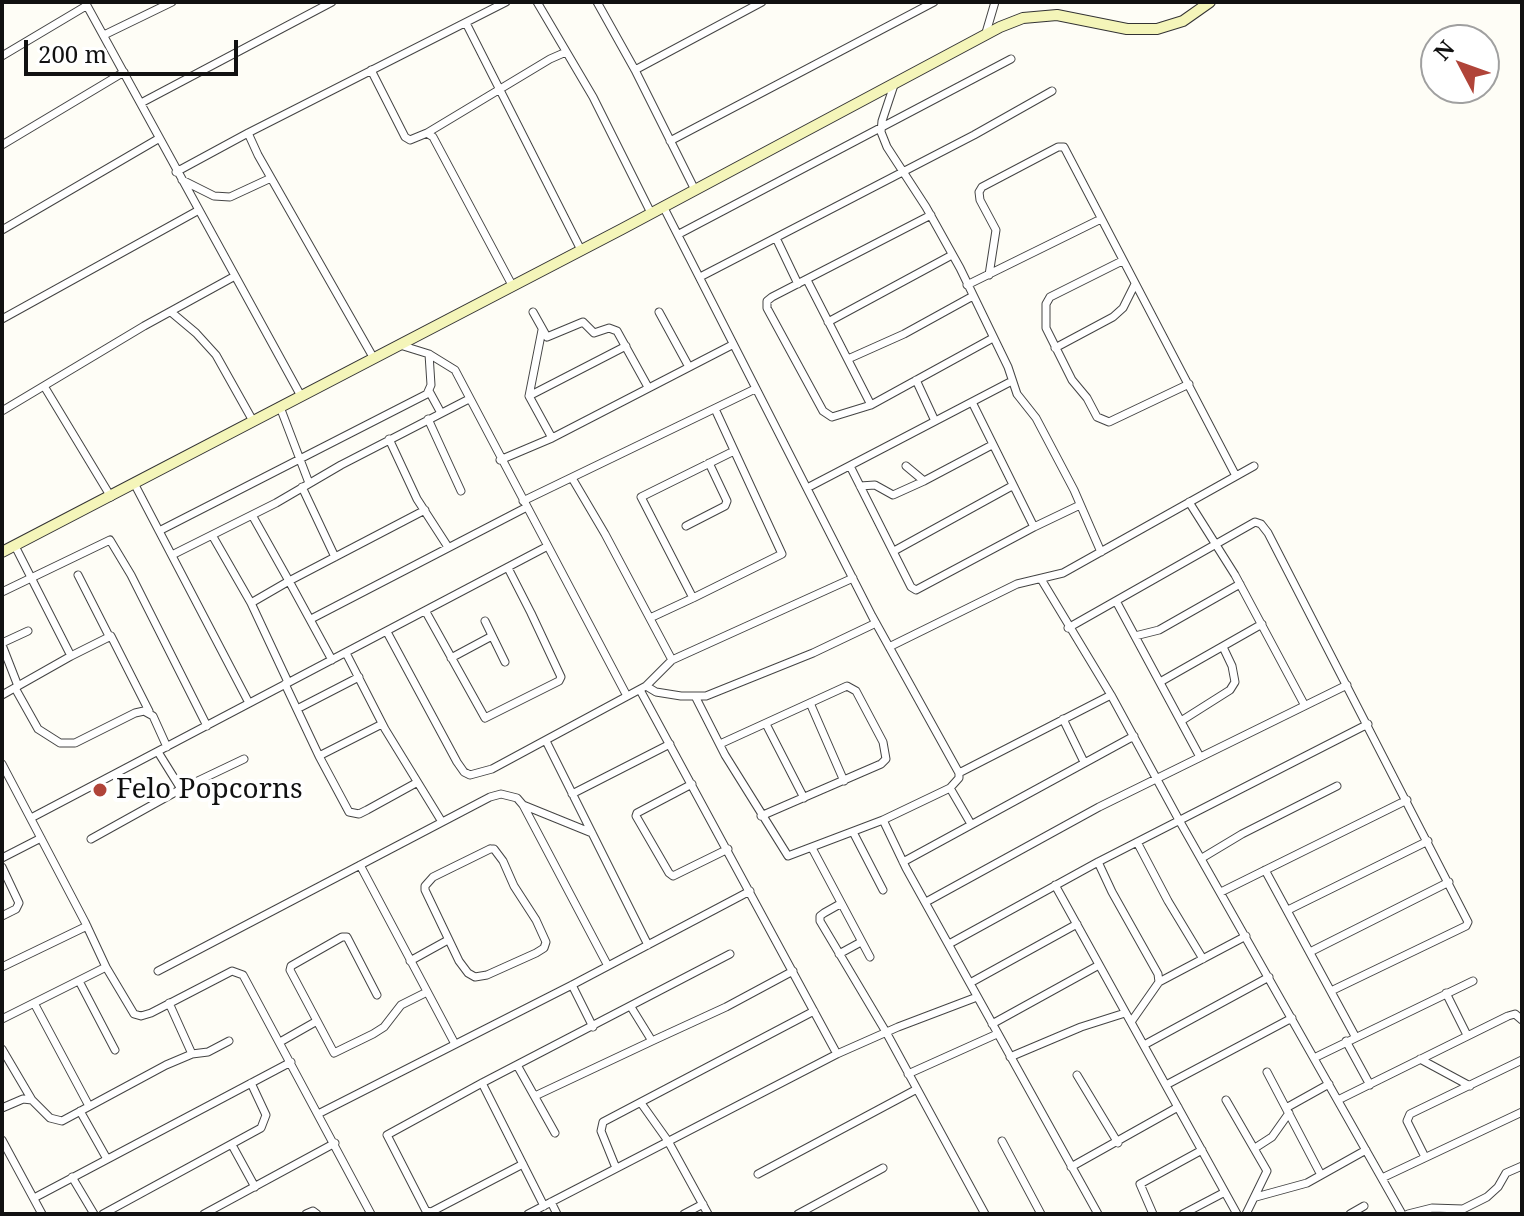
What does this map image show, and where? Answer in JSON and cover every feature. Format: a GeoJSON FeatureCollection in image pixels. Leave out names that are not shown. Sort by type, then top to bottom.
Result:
{"type":"FeatureCollection","features":[{"type":"Feature","properties":{"kind":"street"},"geometry":{"type":"LineString","coordinates":[[104,35],[172,2]]}},
{"type":"Feature","properties":{"kind":"street"},"geometry":{"type":"LineString","coordinates":[[141,103],[332,2]]}},
{"type":"Feature","properties":{"kind":"street"},"geometry":{"type":"LineString","coordinates":[[178,176],[248,133],[506,2]]}},
{"type":"Feature","properties":{"kind":"street"},"geometry":{"type":"LineString","coordinates":[[537,2],[593,97],[651,213]]}},
{"type":"Feature","properties":{"kind":"street"},"geometry":{"type":"LineString","coordinates":[[635,70],[762,2]]}},
{"type":"Feature","properties":{"kind":"street"},"geometry":{"type":"LineString","coordinates":[[670,141],[934,2]]}},
{"type":"Feature","properties":{"kind":"street"},"geometry":{"type":"LineString","coordinates":[[985,36],[995,2]]}},
{"type":"Feature","properties":{"kind":"street"},"geometry":{"type":"LineString","coordinates":[[2,552],[135,485],[1013,22],[1048,15],[1082,18],[1127,29],[1157,29],[1183,21],[1210,2]]}},
{"type":"Feature","properties":{"kind":"street"},"geometry":{"type":"LineString","coordinates":[[599,3],[695,190]]}},
{"type":"Feature","properties":{"kind":"street"},"geometry":{"type":"LineString","coordinates":[[2,56],[86,4],[301,396]]}},
{"type":"Feature","properties":{"kind":"street"},"geometry":{"type":"LineString","coordinates":[[466,23],[581,250]]}},
{"type":"Feature","properties":{"kind":"street"},"geometry":{"type":"LineString","coordinates":[[371,70],[405,137],[410,140],[566,52]]}},
{"type":"Feature","properties":{"kind":"street"},"geometry":{"type":"LineString","coordinates":[[679,234],[1011,59]]}},
{"type":"Feature","properties":{"kind":"street"},"geometry":{"type":"LineString","coordinates":[[2,145],[124,72]]}},
{"type":"Feature","properties":{"kind":"street"},"geometry":{"type":"LineString","coordinates":[[894,85],[881,127],[887,147],[931,215],[1020,398],[1036,418],[1101,552]]}},
{"type":"Feature","properties":{"kind":"street"},"geometry":{"type":"LineString","coordinates":[[700,277],[974,135],[1052,91]]}},
{"type":"Feature","properties":{"kind":"street"},"geometry":{"type":"LineString","coordinates":[[248,133],[373,357]]}},
{"type":"Feature","properties":{"kind":"street"},"geometry":{"type":"LineString","coordinates":[[427,133],[433,137],[512,285]]}},
{"type":"Feature","properties":{"kind":"street"},"geometry":{"type":"LineString","coordinates":[[2,230],[158,139]]}},
{"type":"Feature","properties":{"kind":"street"},"geometry":{"type":"LineString","coordinates":[[989,275],[996,230],[979,192],[992,180],[1058,147],[1064,147],[1236,476]]}},
{"type":"Feature","properties":{"kind":"street"},"geometry":{"type":"LineString","coordinates":[[178,176],[214,196],[230,197],[271,178]]}},
{"type":"Feature","properties":{"kind":"street"},"geometry":{"type":"LineString","coordinates":[[663,206],[876,623],[959,773],[957,783],[883,820],[788,856],[761,816],[696,698]]}},
{"type":"Feature","properties":{"kind":"street"},"geometry":{"type":"LineString","coordinates":[[2,319],[199,210]]}},
{"type":"Feature","properties":{"kind":"street"},"geometry":{"type":"LineString","coordinates":[[931,215],[772,297],[767,301],[767,308],[823,411],[832,417],[871,405],[993,338]]}},
{"type":"Feature","properties":{"kind":"street"},"geometry":{"type":"LineString","coordinates":[[967,285],[1101,219]]}},
{"type":"Feature","properties":{"kind":"street"},"geometry":{"type":"LineString","coordinates":[[776,238],[798,284]]}},
{"type":"Feature","properties":{"kind":"street"},"geometry":{"type":"LineString","coordinates":[[828,322],[952,255]]}},
{"type":"Feature","properties":{"kind":"street"},"geometry":{"type":"LineString","coordinates":[[1122,261],[1050,297],[1044,320],[1072,380],[1097,417],[1109,422],[1189,384]]}},
{"type":"Feature","properties":{"kind":"street"},"geometry":{"type":"LineString","coordinates":[[2,411],[235,276]]}},
{"type":"Feature","properties":{"kind":"street"},"geometry":{"type":"LineString","coordinates":[[807,280],[871,405]]}},
{"type":"Feature","properties":{"kind":"street"},"geometry":{"type":"LineString","coordinates":[[1055,348],[1113,317],[1123,308],[1135,284]]}},
{"type":"Feature","properties":{"kind":"street"},"geometry":{"type":"LineString","coordinates":[[848,359],[904,334],[973,296]]}},
{"type":"Feature","properties":{"kind":"street"},"geometry":{"type":"LineString","coordinates":[[171,312],[216,355],[253,421]]}},
{"type":"Feature","properties":{"kind":"street"},"geometry":{"type":"LineString","coordinates":[[533,312],[549,337],[585,323],[594,333],[609,328],[617,331],[648,387]]}},
{"type":"Feature","properties":{"kind":"street"},"geometry":{"type":"LineString","coordinates":[[659,312],[689,367]]}},
{"type":"Feature","properties":{"kind":"street"},"geometry":{"type":"LineString","coordinates":[[542,330],[529,396],[552,438]]}},
{"type":"Feature","properties":{"kind":"street"},"geometry":{"type":"LineString","coordinates":[[398,345],[429,354],[455,370],[627,696]]}},
{"type":"Feature","properties":{"kind":"street"},"geometry":{"type":"LineString","coordinates":[[500,460],[552,438],[732,345]]}},
{"type":"Feature","properties":{"kind":"street"},"geometry":{"type":"LineString","coordinates":[[529,396],[626,346]]}},
{"type":"Feature","properties":{"kind":"street"},"geometry":{"type":"LineString","coordinates":[[429,354],[429,391],[441,413]]}},
{"type":"Feature","properties":{"kind":"street"},"geometry":{"type":"LineString","coordinates":[[916,380],[935,421]]}},
{"type":"Feature","properties":{"kind":"street"},"geometry":{"type":"LineString","coordinates":[[807,488],[1012,381]]}},
{"type":"Feature","properties":{"kind":"street"},"geometry":{"type":"LineString","coordinates":[[44,386],[111,497]]}},
{"type":"Feature","properties":{"kind":"street"},"geometry":{"type":"LineString","coordinates":[[311,619],[572,478],[755,389]]}},
{"type":"Feature","properties":{"kind":"street"},"geometry":{"type":"LineString","coordinates":[[159,531],[429,391]]}},
{"type":"Feature","properties":{"kind":"street"},"geometry":{"type":"LineString","coordinates":[[172,555],[469,399]]}},
{"type":"Feature","properties":{"kind":"street"},"geometry":{"type":"LineString","coordinates":[[972,402],[1034,527]]}},
{"type":"Feature","properties":{"kind":"street"},"geometry":{"type":"LineString","coordinates":[[280,407],[301,459],[306,485],[335,557]]}},
{"type":"Feature","properties":{"kind":"street"},"geometry":{"type":"LineString","coordinates":[[650,618],[782,554],[715,409]]}},
{"type":"Feature","properties":{"kind":"street"},"geometry":{"type":"LineString","coordinates":[[428,419],[461,491]]}},
{"type":"Feature","properties":{"kind":"street"},"geometry":{"type":"LineString","coordinates":[[389,439],[406,477],[448,547]]}},
{"type":"Feature","properties":{"kind":"street"},"geometry":{"type":"LineString","coordinates":[[860,486],[875,485],[893,495],[992,445]]}},
{"type":"Feature","properties":{"kind":"street"},"geometry":{"type":"LineString","coordinates":[[693,598],[641,497],[734,451]]}},
{"type":"Feature","properties":{"kind":"street"},"geometry":{"type":"LineString","coordinates":[[686,526],[725,506],[727,501],[709,463]]}},
{"type":"Feature","properties":{"kind":"street"},"geometry":{"type":"LineString","coordinates":[[850,466],[911,587],[921,590],[1080,505]]}},
{"type":"Feature","properties":{"kind":"street"},"geometry":{"type":"LineString","coordinates":[[906,466],[924,481]]}},
{"type":"Feature","properties":{"kind":"street"},"geometry":{"type":"LineString","coordinates":[[889,647],[1017,584],[1063,573],[1254,466]]}},
{"type":"Feature","properties":{"kind":"street"},"geometry":{"type":"LineString","coordinates":[[572,478],[672,660]]}},
{"type":"Feature","properties":{"kind":"street"},"geometry":{"type":"LineString","coordinates":[[135,485],[249,703]]}},
{"type":"Feature","properties":{"kind":"street"},"geometry":{"type":"LineString","coordinates":[[894,551],[1012,486]]}},
{"type":"Feature","properties":{"kind":"street"},"geometry":{"type":"LineString","coordinates":[[1189,502],[1240,584],[1304,704]]}},
{"type":"Feature","properties":{"kind":"street"},"geometry":{"type":"LineString","coordinates":[[251,603],[425,510]]}},
{"type":"Feature","properties":{"kind":"street"},"geometry":{"type":"LineString","coordinates":[[252,515],[332,660]]}},
{"type":"Feature","properties":{"kind":"street"},"geometry":{"type":"LineString","coordinates":[[1068,628],[1255,522],[1261,524],[1368,724],[1469,924],[1331,991]]}},
{"type":"Feature","properties":{"kind":"street"},"geometry":{"type":"LineString","coordinates":[[212,535],[251,603],[345,808],[353,814],[367,810],[416,783]]}},
{"type":"Feature","properties":{"kind":"street"},"geometry":{"type":"LineString","coordinates":[[2,592],[110,540],[131,575],[207,726]]}},
{"type":"Feature","properties":{"kind":"street"},"geometry":{"type":"LineString","coordinates":[[15,546],[71,656]]}},
{"type":"Feature","properties":{"kind":"street"},"geometry":{"type":"LineString","coordinates":[[31,818],[546,547]]}},
{"type":"Feature","properties":{"kind":"street"},"geometry":{"type":"LineString","coordinates":[[426,612],[485,718],[561,679],[508,568]]}},
{"type":"Feature","properties":{"kind":"street"},"geometry":{"type":"LineString","coordinates":[[78,575],[167,747]]}},
{"type":"Feature","properties":{"kind":"street"},"geometry":{"type":"LineString","coordinates":[[387,632],[464,772],[470,775],[492,769],[643,688],[672,660],[853,578]]}},
{"type":"Feature","properties":{"kind":"street"},"geometry":{"type":"LineString","coordinates":[[1041,579],[1111,695],[1179,820],[1405,1214],[1432,1208],[1463,1209],[1487,1197],[1498,1187],[1506,1173],[1522,1166]]}},
{"type":"Feature","properties":{"kind":"street"},"geometry":{"type":"LineString","coordinates":[[1135,636],[1159,630],[1240,584]]}},
{"type":"Feature","properties":{"kind":"street"},"geometry":{"type":"LineString","coordinates":[[1116,601],[1200,757]]}},
{"type":"Feature","properties":{"kind":"street"},"geometry":{"type":"LineString","coordinates":[[485,621],[505,662]]}},
{"type":"Feature","properties":{"kind":"street"},"geometry":{"type":"LineString","coordinates":[[643,688],[696,698],[813,653],[876,623]]}},
{"type":"Feature","properties":{"kind":"street"},"geometry":{"type":"LineString","coordinates":[[1160,682],[1262,624]]}},
{"type":"Feature","properties":{"kind":"street"},"geometry":{"type":"LineString","coordinates":[[28,631],[2,644],[16,687],[38,729],[52,740],[67,744],[135,713],[149,711]]}},
{"type":"Feature","properties":{"kind":"street"},"geometry":{"type":"LineString","coordinates":[[2,695],[109,636]]}},
{"type":"Feature","properties":{"kind":"street"},"geometry":{"type":"LineString","coordinates":[[451,658],[492,636]]}},
{"type":"Feature","properties":{"kind":"street"},"geometry":{"type":"LineString","coordinates":[[1181,721],[1230,690],[1235,682],[1223,647]]}},
{"type":"Feature","properties":{"kind":"street"},"geometry":{"type":"LineString","coordinates":[[346,653],[382,724],[442,822]]}},
{"type":"Feature","properties":{"kind":"street"},"geometry":{"type":"LineString","coordinates":[[297,709],[359,677]]}},
{"type":"Feature","properties":{"kind":"street"},"geometry":{"type":"LineString","coordinates":[[926,902],[984,868],[1157,778],[1347,685]]}},
{"type":"Feature","properties":{"kind":"street"},"geometry":{"type":"LineString","coordinates":[[720,744],[847,686],[852,687],[883,742],[886,759],[844,781],[761,816]]}},
{"type":"Feature","properties":{"kind":"street"},"geometry":{"type":"LineString","coordinates":[[643,688],[837,1054]]}},
{"type":"Feature","properties":{"kind":"street"},"geometry":{"type":"LineString","coordinates":[[959,773],[1111,695]]}},
{"type":"Feature","properties":{"kind":"street"},"geometry":{"type":"LineString","coordinates":[[810,703],[844,781]]}},
{"type":"Feature","properties":{"kind":"street"},"geometry":{"type":"LineString","coordinates":[[1063,719],[1084,762]]}},
{"type":"Feature","properties":{"kind":"street"},"geometry":{"type":"LineString","coordinates":[[319,756],[382,724]]}},
{"type":"Feature","properties":{"kind":"street"},"geometry":{"type":"LineString","coordinates":[[766,724],[804,798]]}},
{"type":"Feature","properties":{"kind":"street"},"geometry":{"type":"LineString","coordinates":[[949,944],[1098,862],[1368,724]]}},
{"type":"Feature","properties":{"kind":"street"},"geometry":{"type":"LineString","coordinates":[[903,862],[1134,736]]}},
{"type":"Feature","properties":{"kind":"street"},"geometry":{"type":"LineString","coordinates":[[546,741],[648,945]]}},
{"type":"Feature","properties":{"kind":"street"},"geometry":{"type":"LineString","coordinates":[[572,794],[670,744]]}},
{"type":"Feature","properties":{"kind":"street"},"geometry":{"type":"LineString","coordinates":[[158,752],[181,789]]}},
{"type":"Feature","properties":{"kind":"street"},"geometry":{"type":"LineString","coordinates":[[91,839],[181,789],[244,759]]}},
{"type":"Feature","properties":{"kind":"street"},"geometry":{"type":"LineString","coordinates":[[2,764],[106,967],[134,1014],[141,1016],[232,971],[240,972],[320,1113],[371,1214]]}},
{"type":"Feature","properties":{"kind":"street"},"geometry":{"type":"LineString","coordinates":[[692,784],[636,816],[673,876],[728,849]]}},
{"type":"Feature","properties":{"kind":"street"},"geometry":{"type":"LineString","coordinates":[[1202,858],[1337,786]]}},
{"type":"Feature","properties":{"kind":"street"},"geometry":{"type":"LineString","coordinates":[[950,788],[971,824]]}},
{"type":"Feature","properties":{"kind":"street"},"geometry":{"type":"LineString","coordinates":[[158,971],[501,794],[517,798],[523,805],[608,966]]}},
{"type":"Feature","properties":{"kind":"street"},"geometry":{"type":"LineString","coordinates":[[1221,892],[1407,800]]}},
{"type":"Feature","properties":{"kind":"street"},"geometry":{"type":"LineString","coordinates":[[523,805],[592,833]]}},
{"type":"Feature","properties":{"kind":"street"},"geometry":{"type":"LineString","coordinates":[[883,820],[903,862],[1098,1214]]}},
{"type":"Feature","properties":{"kind":"street"},"geometry":{"type":"LineString","coordinates":[[853,832],[883,890]]}},
{"type":"Feature","properties":{"kind":"street"},"geometry":{"type":"LineString","coordinates":[[2,858],[41,838]]}},
{"type":"Feature","properties":{"kind":"street"},"geometry":{"type":"LineString","coordinates":[[1288,910],[1428,841]]}},
{"type":"Feature","properties":{"kind":"street"},"geometry":{"type":"LineString","coordinates":[[1137,842],[1203,959]]}},
{"type":"Feature","properties":{"kind":"street"},"geometry":{"type":"LineString","coordinates":[[812,848],[870,957]]}},
{"type":"Feature","properties":{"kind":"street"},"geometry":{"type":"LineString","coordinates":[[494,849],[544,934],[544,948],[487,975],[475,977],[468,973],[448,940],[425,890],[427,881],[494,849]]}},
{"type":"Feature","properties":{"kind":"street"},"geometry":{"type":"LineString","coordinates":[[1098,862],[1158,974],[1159,982]]}},
{"type":"Feature","properties":{"kind":"street"},"geometry":{"type":"LineString","coordinates":[[360,865],[455,1044]]}},
{"type":"Feature","properties":{"kind":"street"},"geometry":{"type":"LineString","coordinates":[[2,867],[19,903],[16,909],[2,916]]}},
{"type":"Feature","properties":{"kind":"street"},"geometry":{"type":"LineString","coordinates":[[1265,870],[1355,1036]]}},
{"type":"Feature","properties":{"kind":"street"},"geometry":{"type":"LineString","coordinates":[[1310,952],[1449,882]]}},
{"type":"Feature","properties":{"kind":"street"},"geometry":{"type":"LineString","coordinates":[[1055,885],[1237,1214]]}},
{"type":"Feature","properties":{"kind":"street"},"geometry":{"type":"LineString","coordinates":[[320,1113],[750,891]]}},
{"type":"Feature","properties":{"kind":"street"},"geometry":{"type":"LineString","coordinates":[[840,904],[820,916],[985,1214]]}},
{"type":"Feature","properties":{"kind":"street"},"geometry":{"type":"LineString","coordinates":[[970,983],[1077,924]]}},
{"type":"Feature","properties":{"kind":"street"},"geometry":{"type":"LineString","coordinates":[[2,967],[87,926]]}},
{"type":"Feature","properties":{"kind":"street"},"geometry":{"type":"LineString","coordinates":[[1131,1022],[1159,982],[1246,936]]}},
{"type":"Feature","properties":{"kind":"street"},"geometry":{"type":"LineString","coordinates":[[377,995],[351,942],[342,937],[291,966],[290,970],[335,1053],[384,1027],[401,1005],[427,992]]}},
{"type":"Feature","properties":{"kind":"street"},"geometry":{"type":"LineString","coordinates":[[410,961],[448,940]]}},
{"type":"Feature","properties":{"kind":"street"},"geometry":{"type":"LineString","coordinates":[[839,954],[861,942]]}},
{"type":"Feature","properties":{"kind":"street"},"geometry":{"type":"LineString","coordinates":[[523,1164],[431,1212],[426,1211],[387,1137],[389,1133],[482,1083],[730,954]]}},
{"type":"Feature","properties":{"kind":"street"},"geometry":{"type":"LineString","coordinates":[[992,1024],[1099,965]]}},
{"type":"Feature","properties":{"kind":"street"},"geometry":{"type":"LineString","coordinates":[[2,1019],[106,967]]}},
{"type":"Feature","properties":{"kind":"street"},"geometry":{"type":"LineString","coordinates":[[535,1096],[726,1007],[793,971]]}},
{"type":"Feature","properties":{"kind":"street"},"geometry":{"type":"LineString","coordinates":[[1144,1045],[1269,977]]}},
{"type":"Feature","properties":{"kind":"street"},"geometry":{"type":"LineString","coordinates":[[79,981],[115,1050]]}},
{"type":"Feature","properties":{"kind":"street"},"geometry":{"type":"LineString","coordinates":[[1314,1058],[1473,981]]}},
{"type":"Feature","properties":{"kind":"street"},"geometry":{"type":"LineString","coordinates":[[572,985],[593,1027]]}},
{"type":"Feature","properties":{"kind":"street"},"geometry":{"type":"LineString","coordinates":[[1446,993],[1467,1035]]}},
{"type":"Feature","properties":{"kind":"street"},"geometry":{"type":"LineString","coordinates":[[528,1214],[837,1054],[977,997]]}},
{"type":"Feature","properties":{"kind":"street"},"geometry":{"type":"LineString","coordinates":[[34,1003],[89,1106]]}},
{"type":"Feature","properties":{"kind":"street"},"geometry":{"type":"LineString","coordinates":[[169,1003],[192,1054]]}},
{"type":"Feature","properties":{"kind":"street"},"geometry":{"type":"LineString","coordinates":[[631,1007],[652,1041]]}},
{"type":"Feature","properties":{"kind":"street"},"geometry":{"type":"LineString","coordinates":[[616,1168],[601,1126],[603,1122],[814,1011]]}},
{"type":"Feature","properties":{"kind":"street"},"geometry":{"type":"LineString","coordinates":[[1010,1057],[1081,1027],[1125,1013]]}},
{"type":"Feature","properties":{"kind":"street"},"geometry":{"type":"LineString","coordinates":[[1338,1100],[1508,1016],[1515,1014],[1522,1020]]}},
{"type":"Feature","properties":{"kind":"street"},"geometry":{"type":"LineString","coordinates":[[1166,1085],[1292,1018]]}},
{"type":"Feature","properties":{"kind":"street"},"geometry":{"type":"LineString","coordinates":[[280,1042],[317,1021]]}},
{"type":"Feature","properties":{"kind":"street"},"geometry":{"type":"LineString","coordinates":[[908,1074],[997,1034]]}},
{"type":"Feature","properties":{"kind":"street"},"geometry":{"type":"LineString","coordinates":[[2,1049],[32,1100],[55,1121],[62,1121],[166,1065],[192,1054],[208,1052],[229,1041]]}},
{"type":"Feature","properties":{"kind":"street"},"geometry":{"type":"LineString","coordinates":[[1346,1041],[1370,1085]]}},
{"type":"Feature","properties":{"kind":"street"},"geometry":{"type":"LineString","coordinates":[[1420,1059],[1470,1086]]}},
{"type":"Feature","properties":{"kind":"street"},"geometry":{"type":"LineString","coordinates":[[1425,1157],[1407,1118],[1522,1060]]}},
{"type":"Feature","properties":{"kind":"street"},"geometry":{"type":"LineString","coordinates":[[34,1198],[291,1062]]}},
{"type":"Feature","properties":{"kind":"street"},"geometry":{"type":"LineString","coordinates":[[517,1065],[555,1133]]}},
{"type":"Feature","properties":{"kind":"street"},"geometry":{"type":"LineString","coordinates":[[1267,1072],[1321,1175]]}},
{"type":"Feature","properties":{"kind":"street"},"geometry":{"type":"LineString","coordinates":[[1077,1075],[1118,1143]]}},
{"type":"Feature","properties":{"kind":"street"},"geometry":{"type":"LineString","coordinates":[[103,1214],[261,1128],[265,1122],[264,1108],[251,1083]]}},
{"type":"Feature","properties":{"kind":"street"},"geometry":{"type":"LineString","coordinates":[[482,1083],[523,1164],[557,1214]]}},
{"type":"Feature","properties":{"kind":"street"},"geometry":{"type":"LineString","coordinates":[[1255,1148],[1272,1137],[1288,1111],[1329,1084]]}},
{"type":"Feature","properties":{"kind":"street"},"geometry":{"type":"LineString","coordinates":[[758,1174],[917,1089]]}},
{"type":"Feature","properties":{"kind":"street"},"geometry":{"type":"LineString","coordinates":[[2,1108],[23,1099],[32,1100]]}},
{"type":"Feature","properties":{"kind":"street"},"geometry":{"type":"LineString","coordinates":[[1226,1100],[1267,1171],[1246,1214]]}},
{"type":"Feature","properties":{"kind":"street"},"geometry":{"type":"LineString","coordinates":[[641,1103],[668,1141],[708,1214]]}},
{"type":"Feature","properties":{"kind":"street"},"geometry":{"type":"LineString","coordinates":[[1071,1167],[1178,1107]]}},
{"type":"Feature","properties":{"kind":"street"},"geometry":{"type":"LineString","coordinates":[[80,1111],[107,1159]]}},
{"type":"Feature","properties":{"kind":"street"},"geometry":{"type":"LineString","coordinates":[[1382,1178],[1522,1112]]}},
{"type":"Feature","properties":{"kind":"street"},"geometry":{"type":"LineString","coordinates":[[2,1140],[42,1214]]}},
{"type":"Feature","properties":{"kind":"street"},"geometry":{"type":"LineString","coordinates":[[1002,1141],[1041,1214]]}},
{"type":"Feature","properties":{"kind":"street"},"geometry":{"type":"LineString","coordinates":[[204,1214],[335,1143]]}},
{"type":"Feature","properties":{"kind":"street"},"geometry":{"type":"LineString","coordinates":[[232,1145],[255,1187]]}},
{"type":"Feature","properties":{"kind":"street"},"geometry":{"type":"LineString","coordinates":[[1153,1214],[1140,1184],[1202,1150]]}},
{"type":"Feature","properties":{"kind":"street"},"geometry":{"type":"LineString","coordinates":[[1256,1197],[1294,1187],[1366,1150]]}},
{"type":"Feature","properties":{"kind":"street"},"geometry":{"type":"LineString","coordinates":[[798,1214],[883,1168]]}},
{"type":"Feature","properties":{"kind":"street"},"geometry":{"type":"LineString","coordinates":[[72,1177],[94,1214]]}},
{"type":"Feature","properties":{"kind":"street"},"geometry":{"type":"LineString","coordinates":[[1183,1214],[1225,1192]]}},
{"type":"Feature","properties":{"kind":"street"},"geometry":{"type":"LineString","coordinates":[[684,1214],[703,1204]]}},
{"type":"Feature","properties":{"kind":"street"},"geometry":{"type":"LineString","coordinates":[[1350,1214],[1364,1206]]}},
{"type":"Feature","properties":{"kind":"street"},"geometry":{"type":"LineString","coordinates":[[306,1214],[313,1211],[317,1214]]}},
{"type":"Feature","properties":{"kind":"place","name":"Felo Popcorns"},"geometry":{"type":"Point","coordinates":[100,790]}}]}
